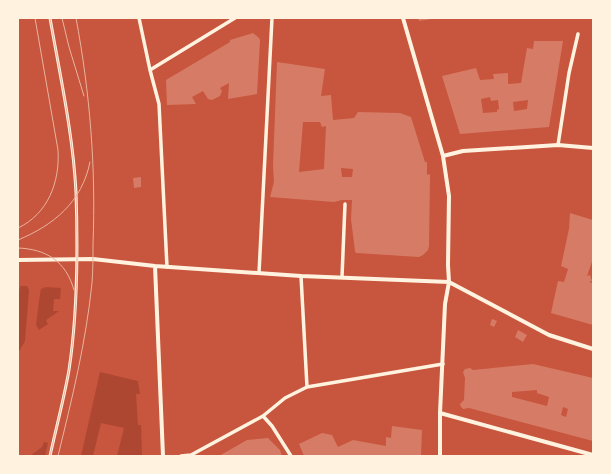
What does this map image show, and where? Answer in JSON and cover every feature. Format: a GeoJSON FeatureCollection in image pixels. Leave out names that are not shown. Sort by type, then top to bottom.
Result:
{"type":"FeatureCollection","features":[{"type":"Feature","properties":{"kind":"street"},"geometry":{"type":"LineString","coordinates":[[140,18],[150,70],[159,104],[167,267]]}},
{"type":"Feature","properties":{"kind":"street"},"geometry":{"type":"LineString","coordinates":[[150,70],[235,18]]}},
{"type":"Feature","properties":{"kind":"street"},"geometry":{"type":"LineString","coordinates":[[259,273],[272,18]]}},
{"type":"Feature","properties":{"kind":"street"},"geometry":{"type":"LineString","coordinates":[[403,18],[443,156],[450,196],[449,282],[445,304],[440,413],[440,456]]}},
{"type":"Feature","properties":{"kind":"street"},"geometry":{"type":"LineString","coordinates":[[558,145],[569,73],[578,34]]}},
{"type":"Feature","properties":{"kind":"street"},"geometry":{"type":"LineString","coordinates":[[443,156],[463,152],[558,145],[593,148]]}},
{"type":"Feature","properties":{"kind":"street"},"geometry":{"type":"LineString","coordinates":[[342,277],[345,204]]}},
{"type":"Feature","properties":{"kind":"street"},"geometry":{"type":"LineString","coordinates":[[18,260],[105,260],[167,267],[301,276],[449,282],[549,335],[593,349]]}},
{"type":"Feature","properties":{"kind":"street"},"geometry":{"type":"LineString","coordinates":[[155,266],[163,456]]}},
{"type":"Feature","properties":{"kind":"street"},"geometry":{"type":"LineString","coordinates":[[301,276],[307,387]]}},
{"type":"Feature","properties":{"kind":"street"},"geometry":{"type":"LineString","coordinates":[[181,456],[191,455],[263,416],[286,398],[307,387],[443,364]]}},
{"type":"Feature","properties":{"kind":"street"},"geometry":{"type":"LineString","coordinates":[[440,413],[593,455]]}},
{"type":"Feature","properties":{"kind":"street"},"geometry":{"type":"LineString","coordinates":[[263,416],[272,426],[291,456]]}},
{"type":"Feature","properties":{"kind":"lane"},"geometry":{"type":"LineString","coordinates":[[50,18],[72,155],[76,192],[78,259],[74,319],[68,370],[50,456]]}},
{"type":"Feature","properties":{"kind":"shaded area"},"geometry":{"type":"Polygon","coordinates":[[[20,286],[27,286],[29,290],[25,341],[18,353],[18,297],[20,286]]]}},
{"type":"Feature","properties":{"kind":"shaded area"},"geometry":{"type":"Polygon","coordinates":[[[46,287],[61,288],[60,299],[54,299],[53,311],[59,311],[46,320],[48,324],[39,330],[36,325],[40,294],[41,289],[46,287]]]}},
{"type":"Feature","properties":{"kind":"shaded area"},"geometry":{"type":"Polygon","coordinates":[[[100,372],[138,381],[140,394],[136,394],[138,425],[141,425],[142,456],[117,456],[124,428],[101,423],[93,456],[81,456],[100,372]]]}},
{"type":"Feature","properties":{"kind":"shaded area"},"geometry":{"type":"Polygon","coordinates":[[[44,442],[48,443],[45,456],[30,456],[42,447],[44,442]]]}},
{"type":"Feature","properties":{"kind":"building"},"geometry":{"type":"Polygon","coordinates":[[[418,18],[432,18],[432,19],[419,21],[418,18]]]}},
{"type":"Feature","properties":{"kind":"building"},"geometry":{"type":"Polygon","coordinates":[[[253,33],[260,40],[257,94],[228,99],[229,83],[220,88],[222,91],[220,96],[212,100],[208,99],[203,91],[192,97],[196,104],[167,105],[166,80],[230,42],[230,40],[253,33]]]}},
{"type":"Feature","properties":{"kind":"building"},"geometry":{"type":"Polygon","coordinates":[[[534,41],[563,41],[549,127],[460,134],[442,76],[476,68],[480,80],[494,79],[493,74],[508,73],[508,84],[521,83],[527,48],[533,49],[534,41]],[[490,97],[481,99],[483,113],[497,112],[499,109],[498,100],[491,101],[490,97]],[[528,100],[513,102],[514,111],[527,109],[528,100]]]}},
{"type":"Feature","properties":{"kind":"building"},"geometry":{"type":"Polygon","coordinates":[[[277,62],[325,69],[321,96],[331,95],[333,120],[354,118],[358,112],[400,113],[411,117],[425,162],[427,162],[427,175],[430,174],[428,250],[419,257],[356,253],[351,219],[352,200],[334,202],[270,197],[274,182],[273,166],[277,62]],[[303,122],[299,172],[324,169],[326,126],[322,127],[320,122],[303,122]],[[341,168],[342,177],[352,177],[353,169],[341,168]]]}},
{"type":"Feature","properties":{"kind":"building"},"geometry":{"type":"Polygon","coordinates":[[[141,177],[141,187],[134,188],[133,178],[141,177]]]}},
{"type":"Feature","properties":{"kind":"building"},"geometry":{"type":"Polygon","coordinates":[[[570,213],[593,220],[593,259],[587,276],[590,275],[592,281],[589,282],[593,283],[593,325],[551,313],[558,281],[564,282],[568,269],[561,266],[569,229],[570,213]]]}},
{"type":"Feature","properties":{"kind":"building"},"geometry":{"type":"Polygon","coordinates":[[[492,319],[497,321],[494,327],[490,325],[492,319]]]}},
{"type":"Feature","properties":{"kind":"building"},"geometry":{"type":"Polygon","coordinates":[[[518,330],[527,335],[523,342],[515,337],[518,330]]]}},
{"type":"Feature","properties":{"kind":"building"},"geometry":{"type":"Polygon","coordinates":[[[533,364],[593,378],[593,441],[469,408],[463,409],[460,404],[464,400],[465,378],[463,372],[465,369],[470,368],[473,370],[533,364]],[[537,390],[512,392],[512,397],[547,406],[549,397],[537,393],[537,390]],[[563,407],[561,415],[566,417],[568,409],[563,407]]]}},
{"type":"Feature","properties":{"kind":"building"},"geometry":{"type":"Polygon","coordinates":[[[392,426],[422,430],[421,456],[304,456],[299,444],[322,433],[332,435],[338,447],[353,440],[386,446],[386,437],[391,438],[392,426]]]}},
{"type":"Feature","properties":{"kind":"building"},"geometry":{"type":"Polygon","coordinates":[[[268,438],[280,450],[282,456],[219,456],[247,440],[268,438]]]}},
{"type":"Feature","properties":{"kind":"tram line"},"geometry":{"type":"LineString","coordinates":[[18,228],[28,222],[44,206],[54,185],[58,162],[58,150],[35,18]]}},
{"type":"Feature","properties":{"kind":"tram line"},"geometry":{"type":"LineString","coordinates":[[50,18],[66,105],[72,148],[76,192],[77,236],[76,303],[72,348],[69,370],[50,456]]}},
{"type":"Feature","properties":{"kind":"tram line"},"geometry":{"type":"LineString","coordinates":[[62,18],[84,96]]}},
{"type":"Feature","properties":{"kind":"tram line"},"geometry":{"type":"LineString","coordinates":[[58,456],[82,349],[93,273],[93,159],[85,74],[76,18]]}},
{"type":"Feature","properties":{"kind":"tram line"},"geometry":{"type":"LineString","coordinates":[[18,240],[43,227],[64,210],[80,189],[90,162]]}},
{"type":"Feature","properties":{"kind":"tram line"},"geometry":{"type":"LineString","coordinates":[[18,248],[37,251],[54,258],[66,271],[74,290]]}}]}
